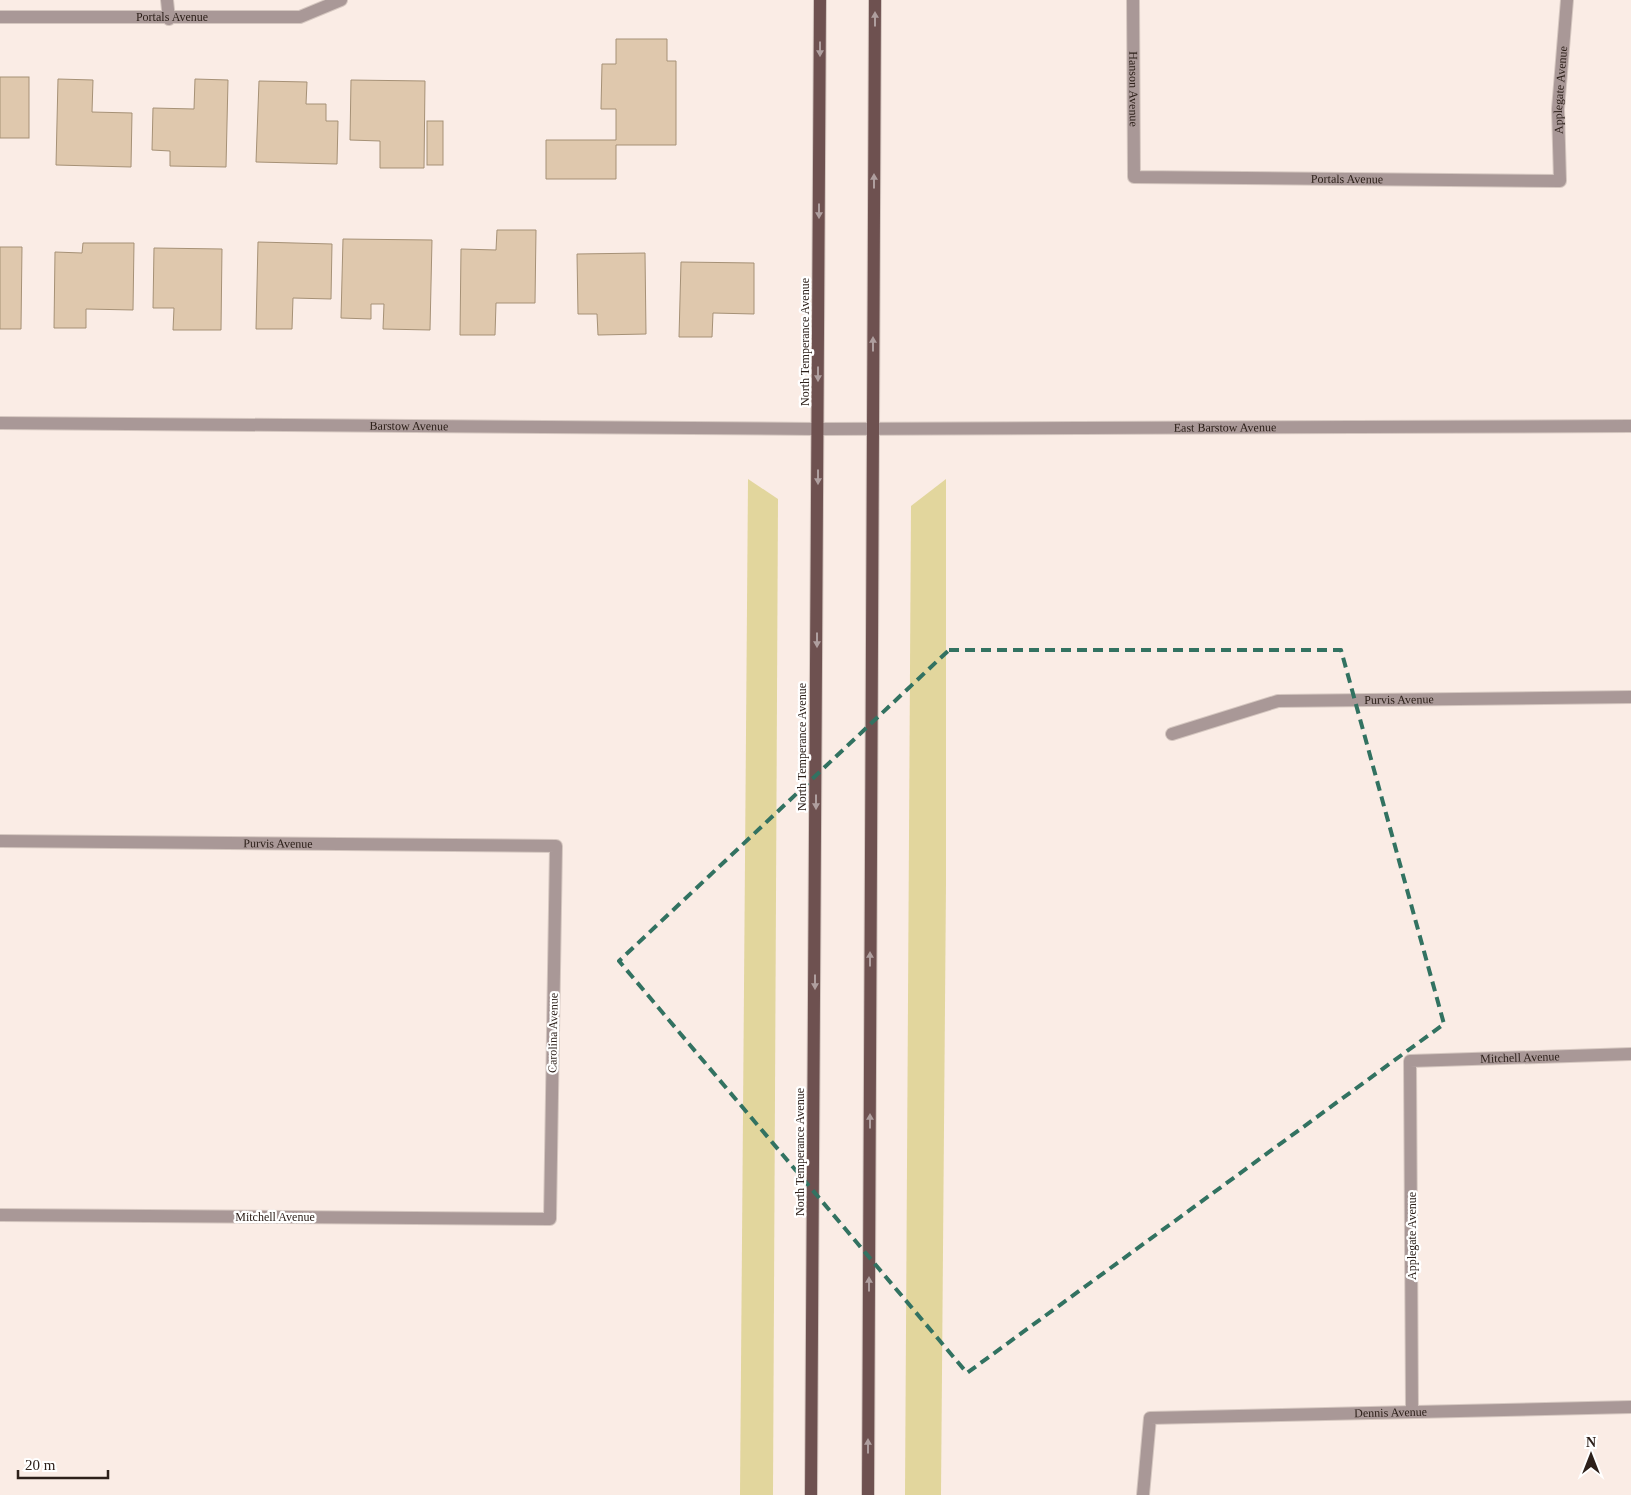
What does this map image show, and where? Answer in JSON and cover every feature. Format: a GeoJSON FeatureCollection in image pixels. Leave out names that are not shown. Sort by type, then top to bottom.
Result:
{"type":"FeatureCollection","features":[{"type":"Feature","properties":{"kind":"main road","name":"North Temperance Avenue"},"geometry":{"type":"LineString","coordinates":[[812,1495],[820,0]]}},
{"type":"Feature","properties":{"kind":"main road"},"geometry":{"type":"LineString","coordinates":[[868,1495],[875,0]]}},
{"type":"Feature","properties":{"kind":"street"},"geometry":{"type":"LineString","coordinates":[[167,0],[169,19]]}},
{"type":"Feature","properties":{"kind":"street","name":"Portals Avenue"},"geometry":{"type":"LineString","coordinates":[[0,18],[169,19],[300,17],[340,0]]}},
{"type":"Feature","properties":{"kind":"street","name":"Hanson Avenue"},"geometry":{"type":"LineString","coordinates":[[1133,0],[1134,177]]}},
{"type":"Feature","properties":{"kind":"street","name":"Applegate Avenue"},"geometry":{"type":"LineString","coordinates":[[1560,181],[1558,109],[1568,0]]}},
{"type":"Feature","properties":{"kind":"street","name":"Portals Avenue"},"geometry":{"type":"LineString","coordinates":[[1134,177],[1560,181]]}},
{"type":"Feature","properties":{"kind":"street","name":"Barstow Avenue"},"geometry":{"type":"LineString","coordinates":[[0,423],[818,429]]}},
{"type":"Feature","properties":{"kind":"street","name":"East Barstow Avenue"},"geometry":{"type":"LineString","coordinates":[[818,429],[1631,426]]}},
{"type":"Feature","properties":{"kind":"street","name":"Purvis Avenue"},"geometry":{"type":"LineString","coordinates":[[1172,734],[1278,701],[1631,697]]}},
{"type":"Feature","properties":{"kind":"street","name":"Purvis Avenue"},"geometry":{"type":"LineString","coordinates":[[0,842],[556,846]]}},
{"type":"Feature","properties":{"kind":"street","name":"Carolina Avenue"},"geometry":{"type":"LineString","coordinates":[[550,1219],[556,846]]}},
{"type":"Feature","properties":{"kind":"street","name":"Mitchell Avenue"},"geometry":{"type":"LineString","coordinates":[[1410,1060],[1631,1054]]}},
{"type":"Feature","properties":{"kind":"street","name":"Applegate Avenue"},"geometry":{"type":"LineString","coordinates":[[1410,1060],[1412,1412]]}},
{"type":"Feature","properties":{"kind":"street","name":"Mitchell Avenue"},"geometry":{"type":"LineString","coordinates":[[0,1215],[550,1219]]}},
{"type":"Feature","properties":{"kind":"street","name":"Dennis Avenue"},"geometry":{"type":"LineString","coordinates":[[1143,1495],[1150,1418],[1631,1406]]}},
{"type":"Feature","properties":{"kind":"highlighted area"},"geometry":{"type":"Polygon","coordinates":[[[949,650],[1341,650],[1444,1024],[967,1373],[619,961],[949,650]]]}},
{"type":"Feature","properties":{"kind":"shaded area"},"geometry":{"type":"Polygon","coordinates":[[[748,479],[778,499],[773,1495],[740,1495],[748,479]]]}},
{"type":"Feature","properties":{"kind":"shaded area"},"geometry":{"type":"Polygon","coordinates":[[[946,479],[946,883],[941,1495],[905,1495],[911,506],[946,479]]]}},
{"type":"Feature","properties":{"kind":"building"},"geometry":{"type":"Polygon","coordinates":[[[616,39],[667,39],[667,61],[676,61],[676,145],[616,145],[616,179],[546,179],[546,140],[616,140],[616,109],[601,109],[602,64],[616,64],[616,39]]]}},
{"type":"Feature","properties":{"kind":"building"},"geometry":{"type":"Polygon","coordinates":[[[0,77],[29,77],[29,138],[0,138],[0,77]]]}},
{"type":"Feature","properties":{"kind":"building"},"geometry":{"type":"Polygon","coordinates":[[[58,79],[93,80],[92,112],[132,113],[131,167],[56,165],[58,79]]]}},
{"type":"Feature","properties":{"kind":"building"},"geometry":{"type":"Polygon","coordinates":[[[195,79],[228,80],[226,167],[170,166],[170,151],[152,150],[153,108],[194,109],[195,79]]]}},
{"type":"Feature","properties":{"kind":"building"},"geometry":{"type":"Polygon","coordinates":[[[351,80],[425,81],[424,168],[380,168],[380,141],[350,140],[351,80]]]}},
{"type":"Feature","properties":{"kind":"building"},"geometry":{"type":"Polygon","coordinates":[[[259,81],[307,82],[306,104],[326,104],[326,121],[338,121],[337,164],[256,162],[259,81]]]}},
{"type":"Feature","properties":{"kind":"building"},"geometry":{"type":"Polygon","coordinates":[[[427,121],[443,121],[443,165],[427,165],[427,121]]]}},
{"type":"Feature","properties":{"kind":"building"},"geometry":{"type":"Polygon","coordinates":[[[497,230],[536,230],[535,303],[496,303],[495,335],[460,335],[461,249],[496,250],[497,230]]]}},
{"type":"Feature","properties":{"kind":"building"},"geometry":{"type":"Polygon","coordinates":[[[343,239],[432,240],[430,330],[383,329],[384,304],[371,304],[371,319],[341,318],[343,239]]]}},
{"type":"Feature","properties":{"kind":"building"},"geometry":{"type":"Polygon","coordinates":[[[258,242],[332,244],[331,299],[293,298],[292,329],[256,329],[258,242]]]}},
{"type":"Feature","properties":{"kind":"building"},"geometry":{"type":"Polygon","coordinates":[[[83,243],[134,243],[133,310],[86,309],[86,328],[54,328],[55,252],[82,253],[83,243]]]}},
{"type":"Feature","properties":{"kind":"building"},"geometry":{"type":"Polygon","coordinates":[[[0,247],[22,247],[21,329],[0,329],[0,247]]]}},
{"type":"Feature","properties":{"kind":"building"},"geometry":{"type":"Polygon","coordinates":[[[154,248],[222,249],[221,330],[173,330],[174,308],[153,308],[154,248]]]}},
{"type":"Feature","properties":{"kind":"building"},"geometry":{"type":"Polygon","coordinates":[[[645,253],[646,334],[598,335],[597,314],[578,314],[577,254],[645,253]]]}},
{"type":"Feature","properties":{"kind":"building"},"geometry":{"type":"Polygon","coordinates":[[[681,262],[754,263],[754,314],[713,313],[712,337],[679,337],[681,262]]]}}]}
